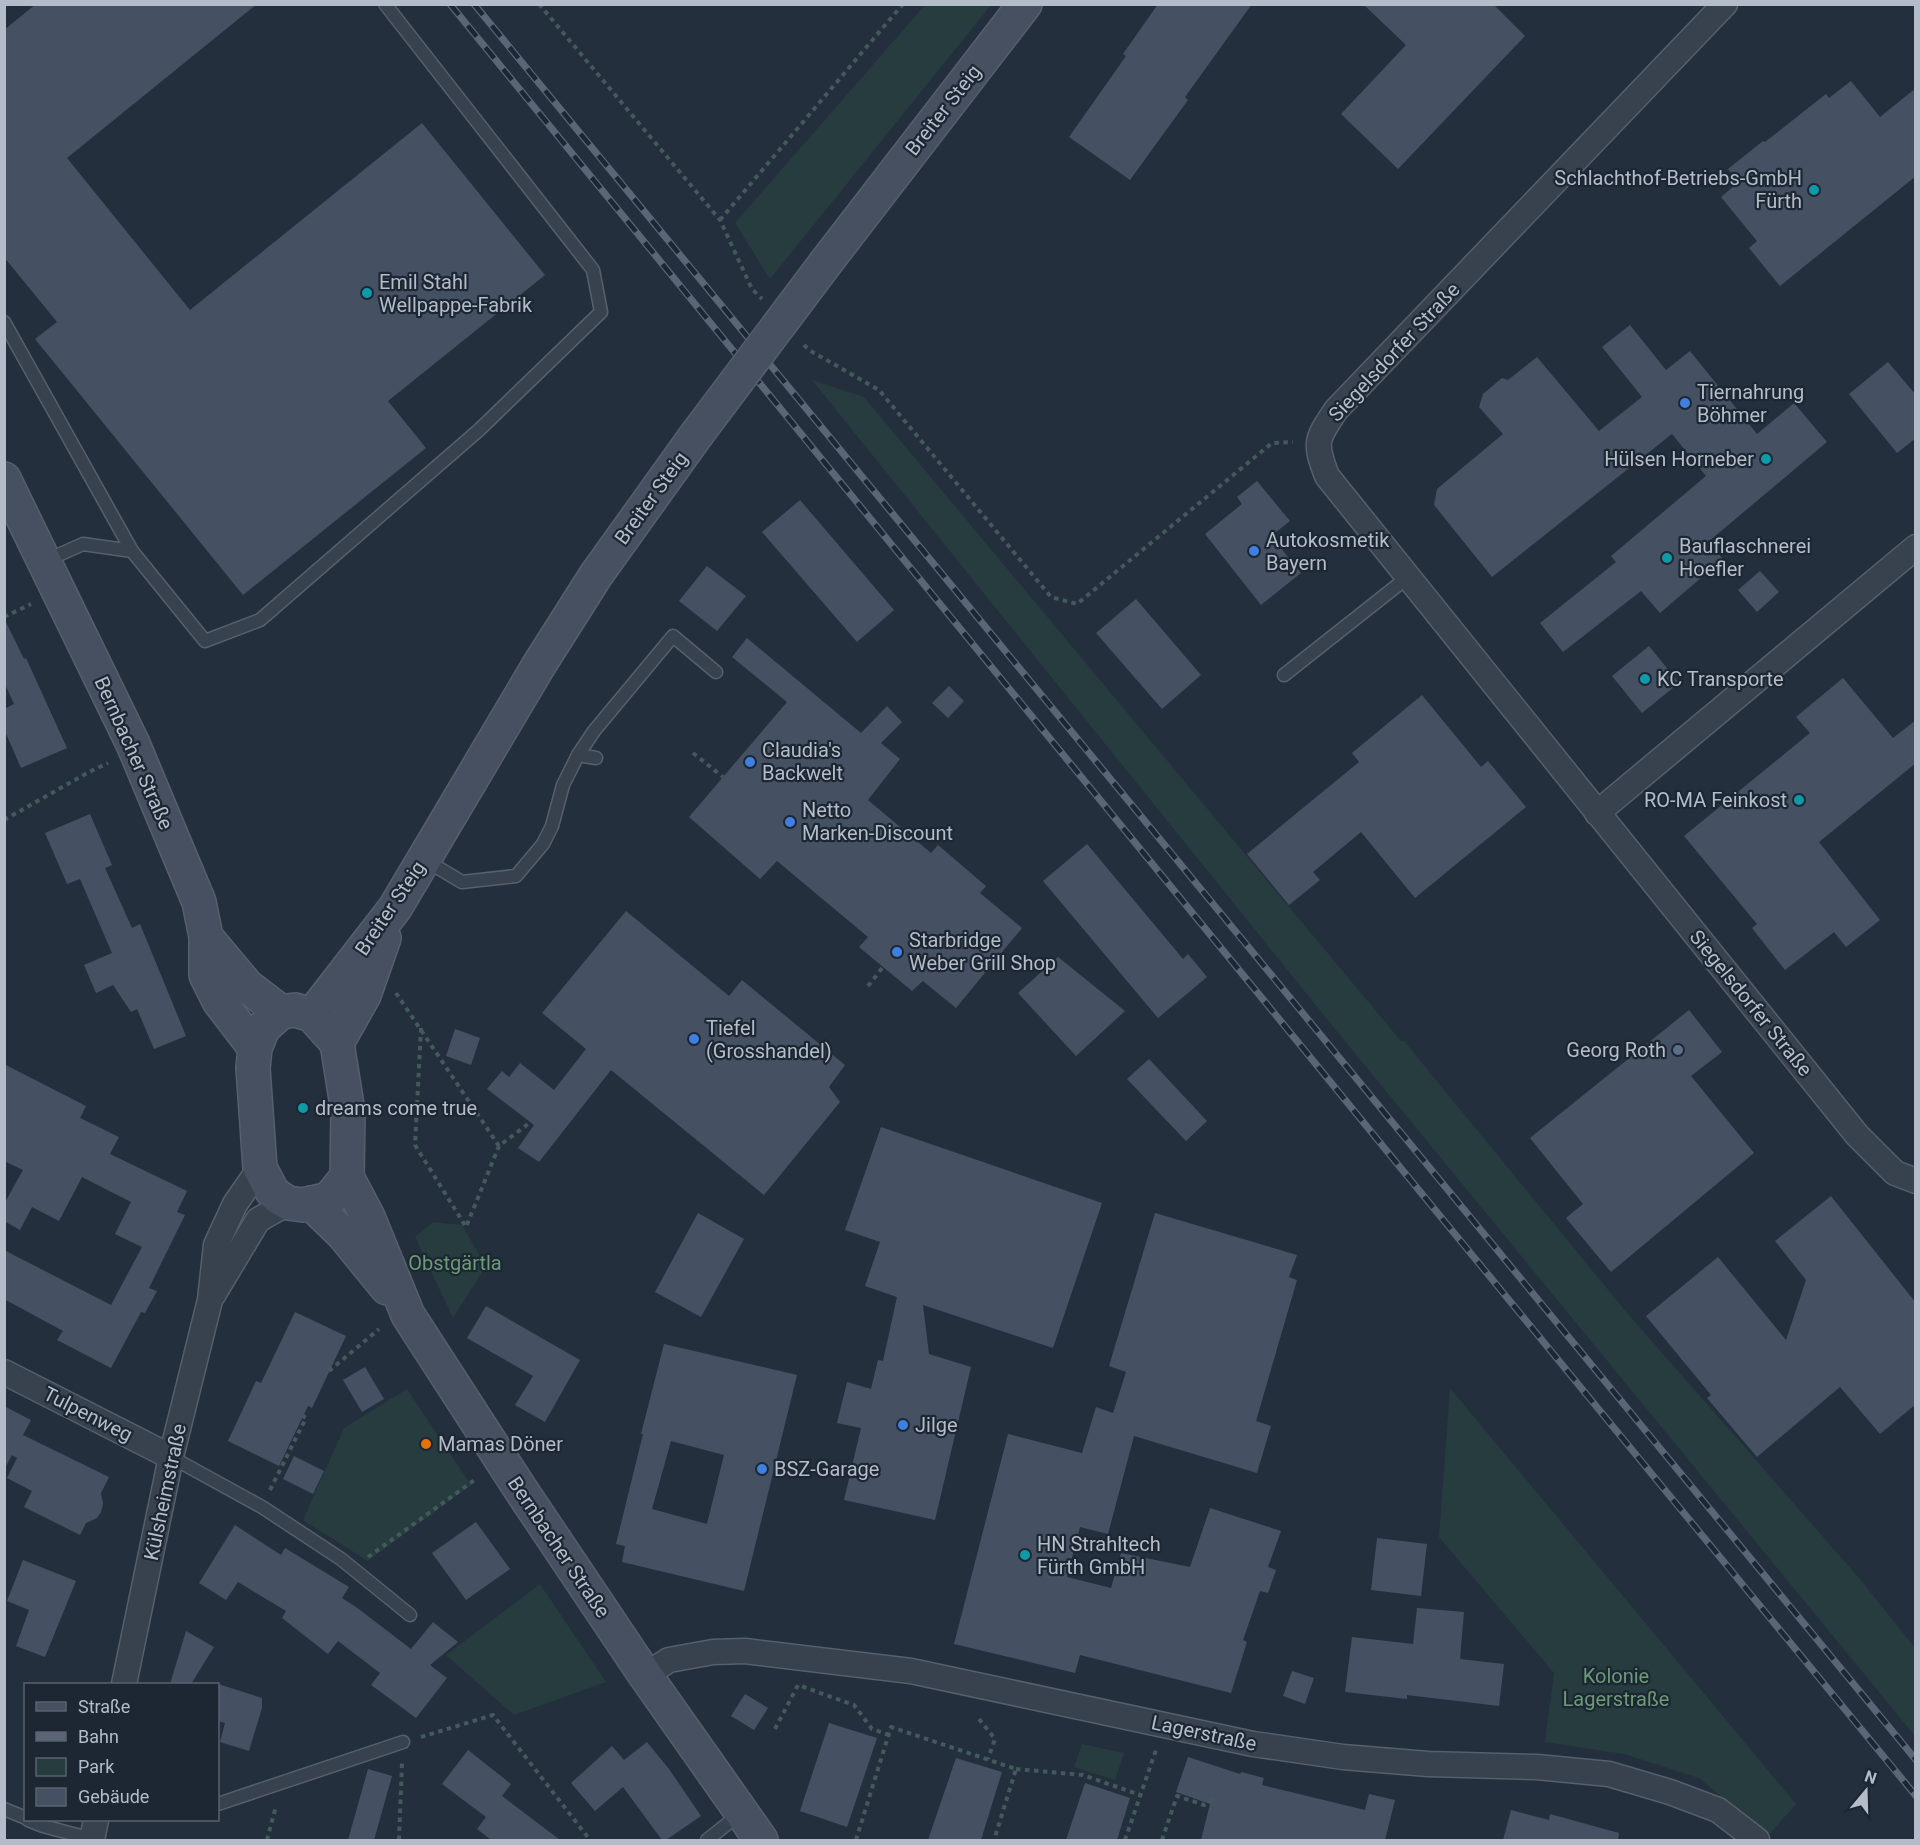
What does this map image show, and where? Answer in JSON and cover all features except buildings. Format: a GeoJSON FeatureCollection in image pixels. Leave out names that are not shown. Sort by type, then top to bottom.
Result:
{"type":"FeatureCollection","features":[{"type":"Feature","properties":{"kind":"street","name":"Breiter Steig"},"geometry":{"type":"LineString","coordinates":[[255,1048],[263,1028],[296,1013],[395,908],[539,665],[596,575],[697,434],[1024,4]]}},
{"type":"Feature","properties":{"kind":"street","name":"Siegelsdorfer Straße"},"geometry":{"type":"LineString","coordinates":[[1725,4],[1336,410],[1318,441],[1319,454],[1327,476],[1857,1135],[1895,1173],[1916,1181]]}},
{"type":"Feature","properties":{"kind":"street","name":"Bernbacher Straße"},"geometry":{"type":"LineString","coordinates":[[4,479],[136,750],[199,902],[206,937],[248,986],[296,1013],[337,1043]]}},
{"type":"Feature","properties":{"kind":"street"},"geometry":{"type":"LineString","coordinates":[[1598,813],[1916,548]]}},
{"type":"Feature","properties":{"kind":"street"},"geometry":{"type":"LineString","coordinates":[[299,1203],[329,1199],[347,1177],[348,1112],[337,1043],[364,995],[395,908]]}},
{"type":"Feature","properties":{"kind":"street"},"geometry":{"type":"LineString","coordinates":[[206,937],[206,975],[219,1001],[255,1048],[253,1068],[260,1167],[272,1191],[299,1203],[343,1234],[408,1315]]}},
{"type":"Feature","properties":{"kind":"street","name":"Külsheimstraße"},"geometry":{"type":"LineString","coordinates":[[124,1683],[171,1457],[210,1300],[216,1245],[235,1204],[260,1167]]}},
{"type":"Feature","properties":{"kind":"street","name":"Bernbacher Straße"},"geometry":{"type":"LineString","coordinates":[[347,1177],[368,1217],[408,1315],[645,1675],[761,1840]]}},
{"type":"Feature","properties":{"kind":"street","name":"Külsheimstraße"},"geometry":{"type":"LineString","coordinates":[[210,1300],[258,1221],[299,1203]]}},
{"type":"Feature","properties":{"kind":"street","name":"Tulpenweg"},"geometry":{"type":"LineString","coordinates":[[4,1372],[171,1457]]}},
{"type":"Feature","properties":{"kind":"street","name":"Lagerstraße"},"geometry":{"type":"LineString","coordinates":[[645,1675],[669,1660],[713,1652],[745,1651],[911,1671],[1253,1744],[1343,1757],[1428,1764],[1537,1767],[1609,1774],[1670,1792],[1718,1810],[1757,1840]]}},
{"type":"Feature","properties":{"kind":"lane"},"geometry":{"type":"LineString","coordinates":[[4,322],[132,551],[205,641],[260,620],[479,430],[601,312],[593,270],[385,4]]}},
{"type":"Feature","properties":{"kind":"lane"},"geometry":{"type":"LineString","coordinates":[[44,562],[83,544],[132,551]]}},
{"type":"Feature","properties":{"kind":"lane"},"geometry":{"type":"LineString","coordinates":[[1284,675],[1408,577]]}},
{"type":"Feature","properties":{"kind":"lane"},"geometry":{"type":"LineString","coordinates":[[424,860],[462,882],[516,876],[543,844],[552,826],[563,785],[578,755],[594,731],[672,636],[716,672]]}},
{"type":"Feature","properties":{"kind":"lane"},"geometry":{"type":"LineString","coordinates":[[578,755],[596,758]]}},
{"type":"Feature","properties":{"kind":"lane"},"geometry":{"type":"LineString","coordinates":[[171,1457],[262,1507],[352,1568],[410,1615]]}},
{"type":"Feature","properties":{"kind":"lane"},"geometry":{"type":"LineString","coordinates":[[219,1803],[403,1742]]}},
{"type":"Feature","properties":{"kind":"lane"},"geometry":{"type":"LineString","coordinates":[[4,1809],[24,1818]]}},
{"type":"Feature","properties":{"kind":"lane"},"geometry":{"type":"LineString","coordinates":[[707,1840],[741,1813]]}},
{"type":"Feature","properties":{"kind":"lane"},"geometry":{"type":"LineString","coordinates":[[32,1821],[43,1826],[93,1833]]}},
{"type":"Feature","properties":{"kind":"path"},"geometry":{"type":"LineString","coordinates":[[539,4],[720,220],[752,289],[768,306]]}},
{"type":"Feature","properties":{"kind":"path"},"geometry":{"type":"LineString","coordinates":[[720,220],[903,4]]}},
{"type":"Feature","properties":{"kind":"path"},"geometry":{"type":"LineString","coordinates":[[801,341],[809,350],[879,390],[1051,597],[1077,604],[1272,443],[1318,441]]}},
{"type":"Feature","properties":{"kind":"path"},"geometry":{"type":"LineString","coordinates":[[4,820],[89,772],[136,750]]}},
{"type":"Feature","properties":{"kind":"path"},"geometry":{"type":"LineString","coordinates":[[693,753],[723,777]]}},
{"type":"Feature","properties":{"kind":"path"},"geometry":{"type":"LineString","coordinates":[[868,986],[883,967]]}},
{"type":"Feature","properties":{"kind":"path"},"geometry":{"type":"LineString","coordinates":[[370,977],[398,994],[499,1146]]}},
{"type":"Feature","properties":{"kind":"path"},"geometry":{"type":"LineString","coordinates":[[421,1028],[415,1145],[466,1227],[499,1146],[532,1121]]}},
{"type":"Feature","properties":{"kind":"path"},"geometry":{"type":"LineString","coordinates":[[329,1371],[379,1329]]}},
{"type":"Feature","properties":{"kind":"path"},"geometry":{"type":"LineString","coordinates":[[262,1507],[306,1418],[303,1416]]}},
{"type":"Feature","properties":{"kind":"path"},"geometry":{"type":"LineString","coordinates":[[352,1568],[502,1460]]}},
{"type":"Feature","properties":{"kind":"path"},"geometry":{"type":"LineString","coordinates":[[775,1729],[798,1685],[854,1705],[872,1730],[889,1735]]}},
{"type":"Feature","properties":{"kind":"path"},"geometry":{"type":"LineString","coordinates":[[399,1840],[403,1742],[493,1715],[590,1840]]}},
{"type":"Feature","properties":{"kind":"path"},"geometry":{"type":"LineString","coordinates":[[979,1719],[995,1739],[988,1759]]}},
{"type":"Feature","properties":{"kind":"path"},"geometry":{"type":"LineString","coordinates":[[1125,1840],[1164,1725]]}},
{"type":"Feature","properties":{"kind":"path"},"geometry":{"type":"LineString","coordinates":[[856,1840],[891,1727],[1016,1769],[1083,1775],[1140,1795]]}},
{"type":"Feature","properties":{"kind":"path"},"geometry":{"type":"LineString","coordinates":[[994,1840],[1016,1769]]}},
{"type":"Feature","properties":{"kind":"path"},"geometry":{"type":"LineString","coordinates":[[267,1840],[283,1782]]}},
{"type":"Feature","properties":{"kind":"path"},"geometry":{"type":"LineString","coordinates":[[1162,1840],[1177,1796],[1204,1805],[1216,1797]]}},
{"type":"Feature","properties":{"kind":"green space"},"geometry":{"type":"Polygon","coordinates":[[[925,5],[991,5],[770,279],[735,223],[925,5]]]}},
{"type":"Feature","properties":{"kind":"green space"},"geometry":{"type":"Polygon","coordinates":[[[812,380],[864,397],[1401,1041],[1404,1041],[1628,1314],[1860,1579],[1915,1648],[1915,1736],[1335,1029],[812,380]]]}},
{"type":"Feature","properties":{"kind":"green space","name":"Obstgärtla"},"geometry":{"type":"Polygon","coordinates":[[[433,1222],[462,1225],[486,1266],[453,1318],[415,1237],[433,1222]]]}},
{"type":"Feature","properties":{"kind":"green space","name":"Kolonie Lagerstraße"},"geometry":{"type":"Polygon","coordinates":[[[1450,1388],[1796,1804],[1768,1836],[1699,1778],[1624,1754],[1545,1742],[1554,1673],[1439,1537],[1450,1388]]]}},
{"type":"Feature","properties":{"kind":"green space"},"geometry":{"type":"Polygon","coordinates":[[[407,1389],[471,1485],[368,1561],[303,1520],[344,1428],[407,1389]]]}},
{"type":"Feature","properties":{"kind":"green space"},"geometry":{"type":"Polygon","coordinates":[[[540,1584],[606,1682],[514,1715],[446,1655],[540,1584]]]}},
{"type":"Feature","properties":{"kind":"green space"},"geometry":{"type":"Polygon","coordinates":[[[1082,1744],[1124,1753],[1115,1780],[1074,1767],[1082,1744]]]}},
{"type":"Feature","properties":{"kind":"railway"},"geometry":{"type":"LineString","coordinates":[[450,4],[1916,1796]]}},
{"type":"Feature","properties":{"kind":"railway"},"geometry":{"type":"LineString","coordinates":[[474,4],[1916,1760]]}},
{"type":"Feature","properties":{"kind":"place","name":"Schlachthof-Betriebs-GmbH Fürth"},"geometry":{"type":"Point","coordinates":[1814,190]}},
{"type":"Feature","properties":{"kind":"place","name":"Emil Stahl Wellpappe-Fabrik"},"geometry":{"type":"Point","coordinates":[367,293]}},
{"type":"Feature","properties":{"kind":"place","name":"Tiernahrung Böhmer"},"geometry":{"type":"Point","coordinates":[1685,403]}},
{"type":"Feature","properties":{"kind":"place","name":"Hülsen Horneber"},"geometry":{"type":"Point","coordinates":[1766,459]}},
{"type":"Feature","properties":{"kind":"place","name":"Autokosmetik Bayern"},"geometry":{"type":"Point","coordinates":[1254,551]}},
{"type":"Feature","properties":{"kind":"place","name":"Bauflaschnerei Hoefler"},"geometry":{"type":"Point","coordinates":[1667,558]}},
{"type":"Feature","properties":{"kind":"place","name":"KC Transporte"},"geometry":{"type":"Point","coordinates":[1645,679]}},
{"type":"Feature","properties":{"kind":"place","name":"Claudia's Backwelt"},"geometry":{"type":"Point","coordinates":[750,762]}},
{"type":"Feature","properties":{"kind":"place","name":"RO-MA Feinkost"},"geometry":{"type":"Point","coordinates":[1799,800]}},
{"type":"Feature","properties":{"kind":"place","name":"Netto Marken-Discount"},"geometry":{"type":"Point","coordinates":[790,822]}},
{"type":"Feature","properties":{"kind":"place","name":"Starbridge Weber Grill Shop"},"geometry":{"type":"Point","coordinates":[897,952]}},
{"type":"Feature","properties":{"kind":"place","name":"Tiefel (Grosshandel)"},"geometry":{"type":"Point","coordinates":[694,1039]}},
{"type":"Feature","properties":{"kind":"place","name":"Georg Roth"},"geometry":{"type":"Point","coordinates":[1678,1050]}},
{"type":"Feature","properties":{"kind":"place","name":"dreams come true"},"geometry":{"type":"Point","coordinates":[303,1108]}},
{"type":"Feature","properties":{"kind":"place","name":"Jilge"},"geometry":{"type":"Point","coordinates":[903,1425]}},
{"type":"Feature","properties":{"kind":"place","name":"Mamas Döner"},"geometry":{"type":"Point","coordinates":[426,1444]}},
{"type":"Feature","properties":{"kind":"place","name":"BSZ-Garage"},"geometry":{"type":"Point","coordinates":[762,1469]}},
{"type":"Feature","properties":{"kind":"place","name":"HN Strahltech Fürth GmbH"},"geometry":{"type":"Point","coordinates":[1025,1555]}}]}
